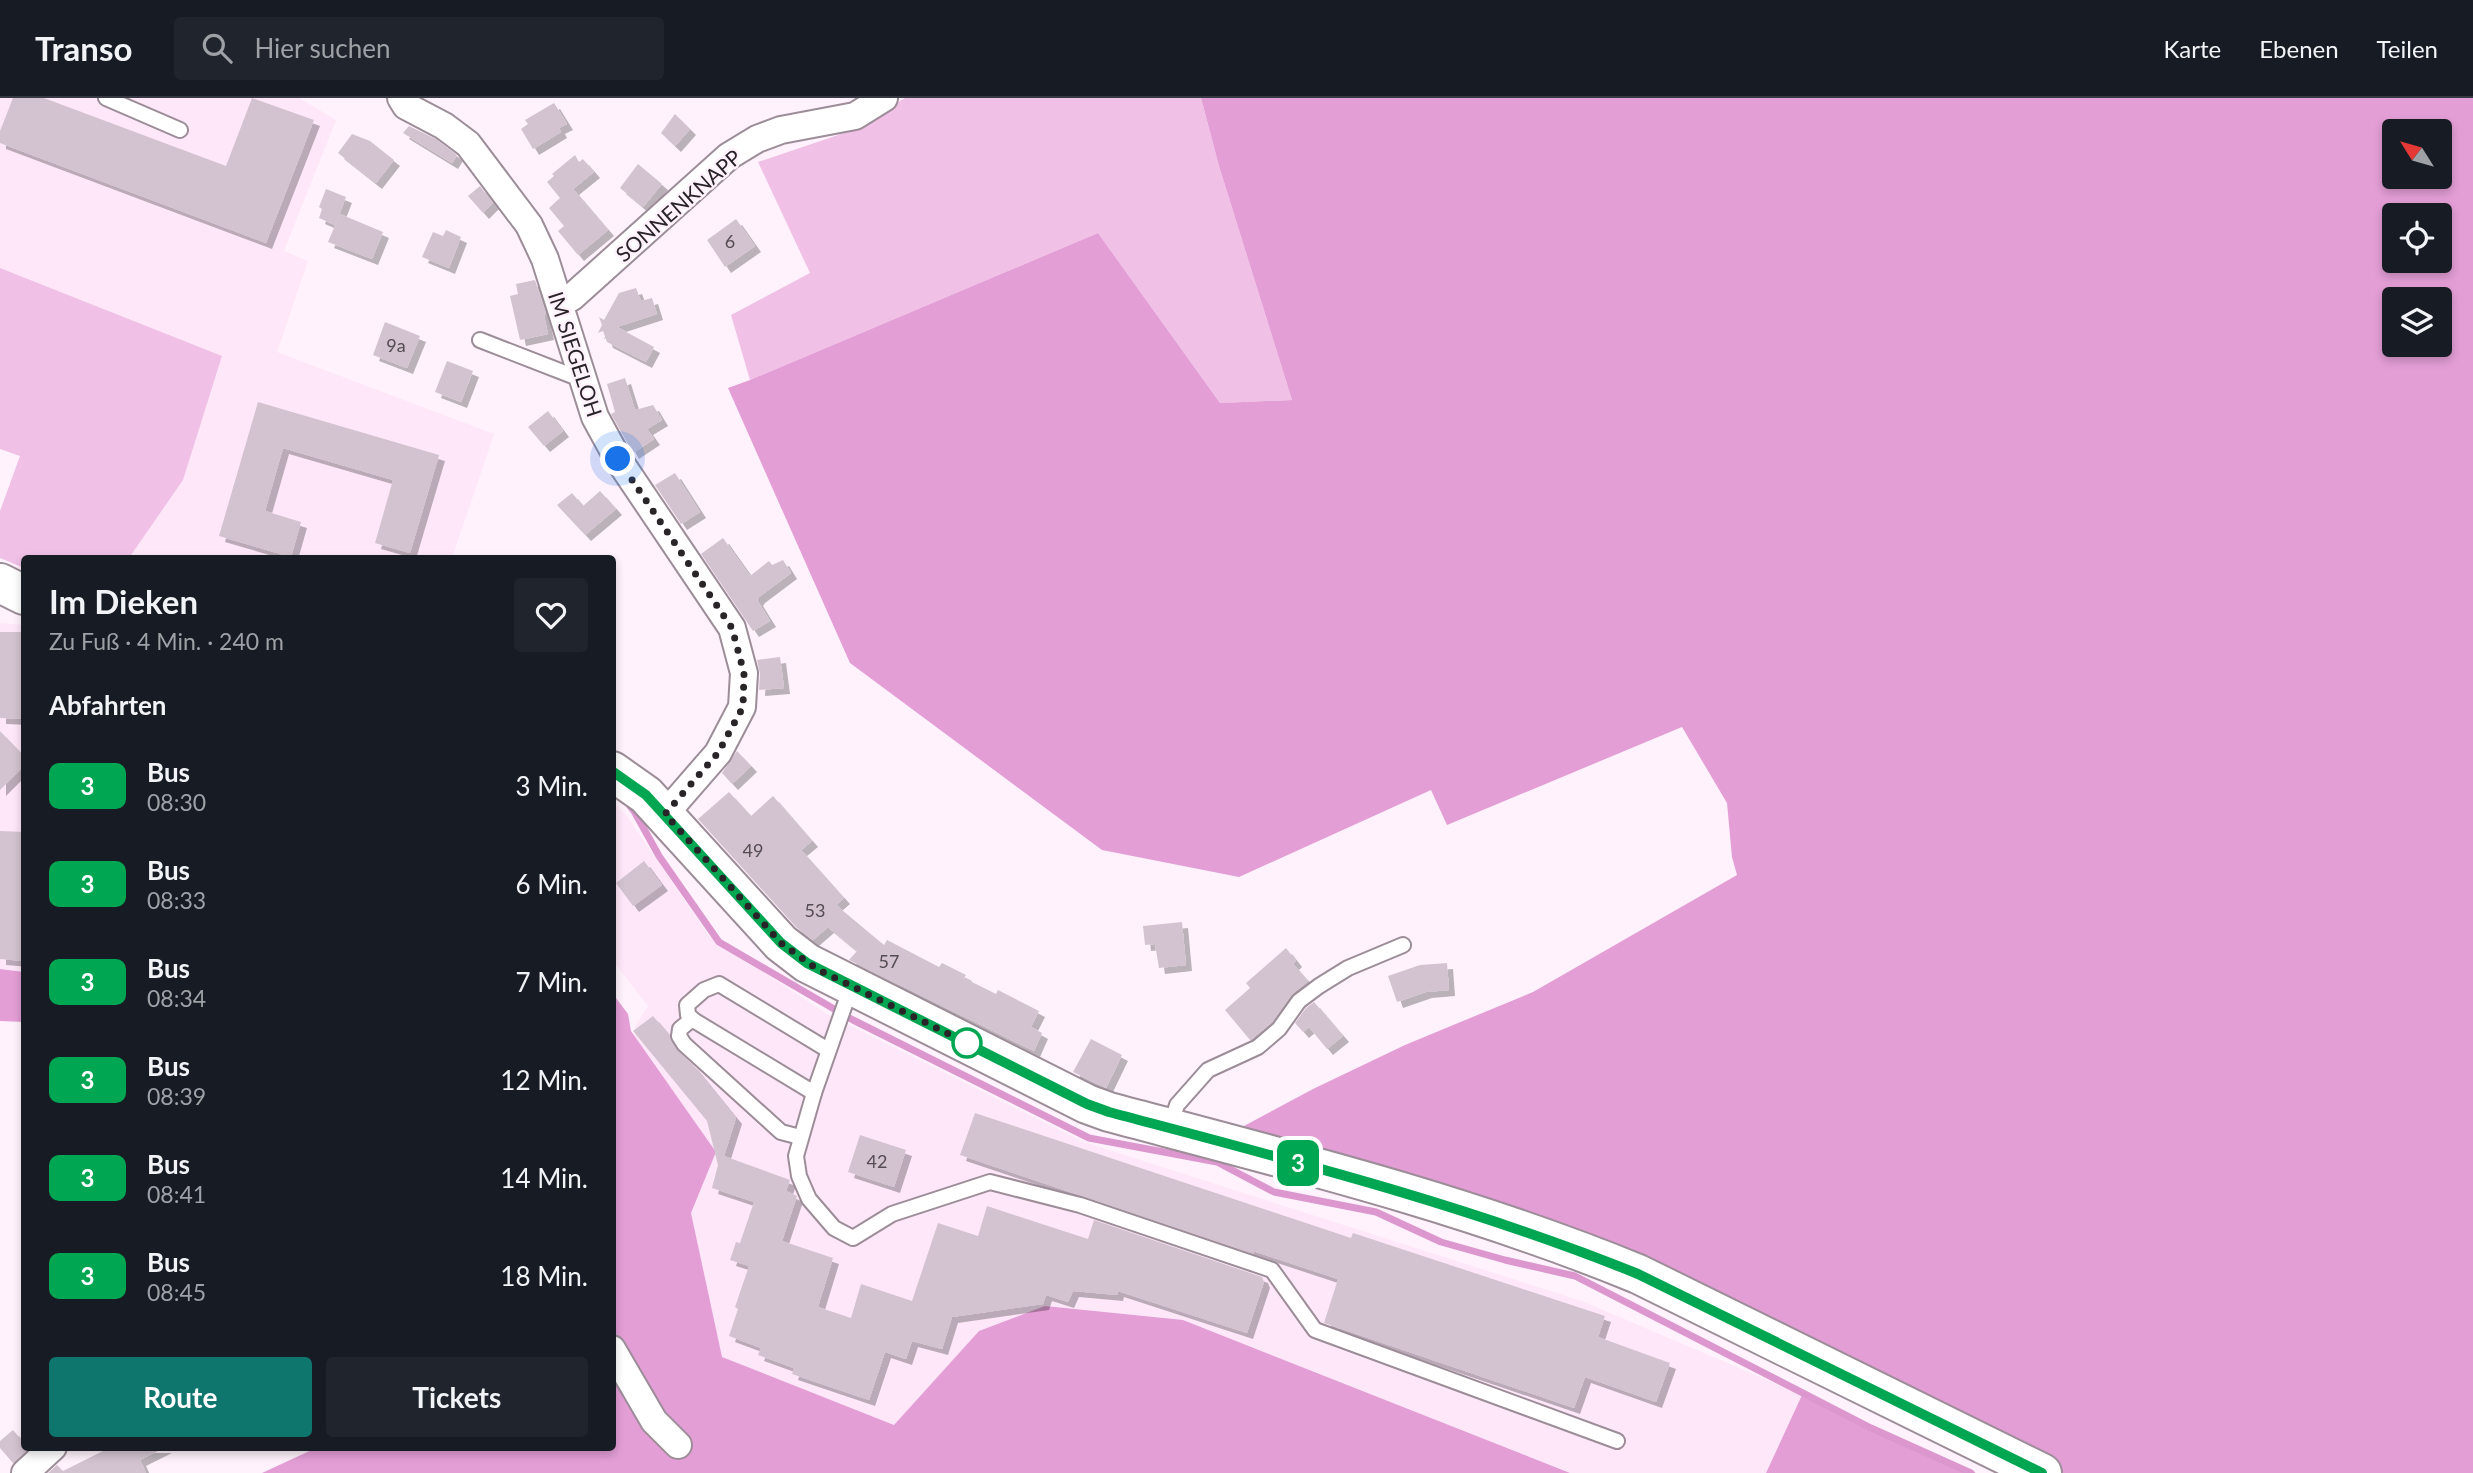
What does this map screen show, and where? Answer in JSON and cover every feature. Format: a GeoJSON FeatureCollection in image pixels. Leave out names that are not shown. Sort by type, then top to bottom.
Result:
{"type":"FeatureCollection","features":[{"type":"Feature","properties":{"kind":"street","name":"IM SIEGELOH"},"geometry":{"type":"LineString","coordinates":[[401,98],[406,106],[468,144],[529,225],[545,259],[595,417],[618,459],[732,628],[744,673],[743,707],[718,753],[665,814]]}},
{"type":"Feature","properties":{"kind":"street","name":"SONNENKNAPP"},"geometry":{"type":"LineString","coordinates":[[559,304],[572,298],[729,156],[757,139],[781,130],[855,116],[884,98]]}},
{"type":"Feature","properties":{"kind":"street"},"geometry":{"type":"LineString","coordinates":[[0,583],[21,594]]}},
{"type":"Feature","properties":{"kind":"street"},"geometry":{"type":"LineString","coordinates":[[616,774],[646,795],[665,814],[781,943],[849,994],[1109,1112],[1309,1166],[1540,1236],[1638,1274],[2042,1473]]}},
{"type":"Feature","properties":{"kind":"street"},"geometry":{"type":"LineString","coordinates":[[616,1356],[654,1421],[678,1445]]}},
{"type":"Feature","properties":{"kind":"street"},"geometry":{"type":"LineString","coordinates":[[25,1473],[49,1451]]}},
{"type":"Feature","properties":{"kind":"lane"},"geometry":{"type":"LineString","coordinates":[[106,98],[180,130]]}},
{"type":"Feature","properties":{"kind":"lane"},"geometry":{"type":"LineString","coordinates":[[480,340],[583,380]]}},
{"type":"Feature","properties":{"kind":"lane"},"geometry":{"type":"LineString","coordinates":[[1170,1128],[1177,1105],[1208,1070],[1258,1047],[1279,1030],[1299,1001],[1319,986],[1348,968],[1403,945]]}},
{"type":"Feature","properties":{"kind":"lane"},"geometry":{"type":"LineString","coordinates":[[814,1093],[692,1019],[687,1005],[704,990],[719,984],[828,1050]]}},
{"type":"Feature","properties":{"kind":"lane"},"geometry":{"type":"LineString","coordinates":[[849,994],[800,1137],[796,1164],[809,1199],[834,1228],[853,1238],[891,1214],[990,1182],[1080,1205],[1272,1270],[1315,1330],[1617,1441]]}},
{"type":"Feature","properties":{"kind":"lane"},"geometry":{"type":"LineString","coordinates":[[692,1019],[680,1029],[679,1036],[684,1044],[781,1132],[800,1137]]}},
{"type":"Feature","properties":{"kind":"shaded area"},"geometry":{"type":"Polygon","coordinates":[[[0,98],[299,98],[336,120],[284,251],[308,261],[277,352],[494,434],[453,555],[131,555],[183,480],[222,356],[0,268],[0,98]]]}},
{"type":"Feature","properties":{"kind":"shaded area"},"geometry":{"type":"Polygon","coordinates":[[[905,98],[1201,98],[1219,166],[1292,400],[1220,403],[1098,233],[750,380],[731,315],[810,273],[758,162],[853,130],[905,98]]]}},
{"type":"Feature","properties":{"kind":"shaded area"},"geometry":{"type":"Polygon","coordinates":[[[1201,98],[2473,98],[2473,1473],[2061,1473],[1708,1296],[1229,1134],[1313,1089],[1405,1045],[1533,992],[1737,875],[1732,857],[1727,803],[1682,727],[1447,825],[1431,790],[1239,877],[1102,850],[850,663],[728,388],[1098,233],[1220,403],[1292,400],[1219,166],[1201,98]]]}},
{"type":"Feature","properties":{"kind":"shaded area"},"geometry":{"type":"Polygon","coordinates":[[[0,268],[222,356],[183,480],[131,555],[21,555],[21,567],[0,558],[0,511],[20,456],[0,449],[0,268]]]}},
{"type":"Feature","properties":{"kind":"shaded area"},"geometry":{"type":"Polygon","coordinates":[[[0,623],[21,625],[21,972],[0,969],[0,623]]]}},
{"type":"Feature","properties":{"kind":"shaded area"},"geometry":{"type":"Polygon","coordinates":[[[616,805],[627,816],[709,936],[827,1014],[1084,1142],[1582,1301],[1802,1395],[1766,1473],[1570,1473],[1183,1320],[979,1331],[894,1425],[721,1357],[691,1213],[716,1152],[635,1038],[635,1027],[648,1006],[616,965],[616,805]]]}},
{"type":"Feature","properties":{"kind":"shaded area"},"geometry":{"type":"Polygon","coordinates":[[[0,969],[21,972],[21,1022],[0,1021],[0,969]]]}},
{"type":"Feature","properties":{"kind":"shaded area"},"geometry":{"type":"Polygon","coordinates":[[[616,998],[628,1014],[631,1031],[716,1152],[691,1213],[722,1357],[894,1425],[979,1331],[1045,1306],[1183,1320],[1570,1473],[262,1473],[309,1451],[616,1451],[616,998]]]}},
{"type":"Feature","properties":{"kind":"shaded area"},"geometry":{"type":"Polygon","coordinates":[[[1802,1395],[1976,1473],[1766,1473],[1802,1395]]]}},
{"type":"Feature","properties":{"kind":"building"},"geometry":{"type":"Polygon","coordinates":[[[13,98],[44,98],[226,166],[252,98],[314,120],[266,243],[0,143],[0,131],[13,98]]]}},
{"type":"Feature","properties":{"kind":"building"},"geometry":{"type":"Polygon","coordinates":[[[554,103],[567,124],[559,128],[561,132],[533,149],[521,129],[528,124],[525,120],[554,103]]]}},
{"type":"Feature","properties":{"kind":"building"},"geometry":{"type":"Polygon","coordinates":[[[675,114],[690,129],[675,146],[661,133],[675,114]]]}},
{"type":"Feature","properties":{"kind":"building"},"geometry":{"type":"Polygon","coordinates":[[[409,126],[436,139],[457,155],[452,163],[403,133],[409,126]]]}},
{"type":"Feature","properties":{"kind":"building"},"geometry":{"type":"Polygon","coordinates":[[[352,134],[370,141],[394,160],[376,183],[338,153],[352,134]]]}},
{"type":"Feature","properties":{"kind":"building"},"geometry":{"type":"Polygon","coordinates":[[[575,155],[579,162],[583,159],[594,172],[573,189],[608,230],[578,255],[558,231],[564,226],[549,208],[560,198],[547,182],[554,176],[552,174],[575,155]]]}},
{"type":"Feature","properties":{"kind":"building"},"geometry":{"type":"Polygon","coordinates":[[[638,164],[662,184],[643,207],[620,188],[638,164]]]}},
{"type":"Feature","properties":{"kind":"building"},"geometry":{"type":"Polygon","coordinates":[[[480,186],[493,203],[483,213],[468,196],[480,186]]]}},
{"type":"Feature","properties":{"kind":"building"},"geometry":{"type":"Polygon","coordinates":[[[326,189],[346,197],[335,225],[319,218],[322,209],[319,207],[326,189]]]}},
{"type":"Feature","properties":{"kind":"building"},"geometry":{"type":"Polygon","coordinates":[[[340,214],[383,232],[372,259],[328,242],[340,214]]]}},
{"type":"Feature","properties":{"kind":"building"},"geometry":{"type":"Polygon","coordinates":[[[736,219],[755,246],[725,267],[707,240],[736,219]]]}},
{"type":"Feature","properties":{"kind":"building"},"geometry":{"type":"Polygon","coordinates":[[[446,230],[461,237],[449,268],[422,257],[433,232],[443,236],[446,230]]]}},
{"type":"Feature","properties":{"kind":"building"},"geometry":{"type":"Polygon","coordinates":[[[535,280],[546,313],[544,316],[548,334],[520,340],[510,296],[518,294],[516,284],[535,280]]]}},
{"type":"Feature","properties":{"kind":"building"},"geometry":{"type":"Polygon","coordinates":[[[636,288],[641,301],[652,298],[657,314],[617,327],[654,347],[646,362],[607,342],[603,331],[598,333],[602,325],[599,317],[604,320],[619,293],[636,288]]]}},
{"type":"Feature","properties":{"kind":"building"},"geometry":{"type":"Polygon","coordinates":[[[385,322],[420,336],[407,368],[373,355],[385,322]]]}},
{"type":"Feature","properties":{"kind":"building"},"geometry":{"type":"Polygon","coordinates":[[[447,361],[473,371],[461,402],[435,392],[447,361]]]}},
{"type":"Feature","properties":{"kind":"building"},"geometry":{"type":"Polygon","coordinates":[[[625,378],[635,410],[653,405],[662,420],[647,429],[654,439],[633,453],[611,414],[615,412],[607,384],[625,378]]]}},
{"type":"Feature","properties":{"kind":"building"},"geometry":{"type":"Polygon","coordinates":[[[258,402],[439,455],[410,553],[375,543],[393,480],[283,448],[265,511],[301,522],[292,555],[219,536],[258,402]]]}},
{"type":"Feature","properties":{"kind":"building"},"geometry":{"type":"Polygon","coordinates":[[[548,411],[563,431],[544,446],[528,427],[548,411]]]}},
{"type":"Feature","properties":{"kind":"building"},"geometry":{"type":"Polygon","coordinates":[[[675,473],[700,512],[681,524],[655,485],[675,473]]]}},
{"type":"Feature","properties":{"kind":"building"},"geometry":{"type":"Polygon","coordinates":[[[600,491],[616,509],[585,535],[557,505],[572,493],[583,506],[600,491]]]}},
{"type":"Feature","properties":{"kind":"building"},"geometry":{"type":"Polygon","coordinates":[[[723,538],[750,576],[769,561],[772,565],[783,560],[791,573],[757,600],[770,621],[753,631],[701,554],[723,538]]]}},
{"type":"Feature","properties":{"kind":"building"},"geometry":{"type":"Polygon","coordinates":[[[0,632],[21,632],[21,719],[0,718],[0,632]]]}},
{"type":"Feature","properties":{"kind":"building"},"geometry":{"type":"Polygon","coordinates":[[[780,657],[784,688],[759,690],[757,660],[780,657]]]}},
{"type":"Feature","properties":{"kind":"building"},"geometry":{"type":"Polygon","coordinates":[[[0,731],[21,753],[21,769],[0,790],[0,731]]]}},
{"type":"Feature","properties":{"kind":"building"},"geometry":{"type":"Polygon","coordinates":[[[737,751],[751,766],[732,784],[722,773],[737,751]]]}},
{"type":"Feature","properties":{"kind":"building"},"geometry":{"type":"Polygon","coordinates":[[[729,792],[751,816],[773,796],[812,841],[801,850],[844,898],[836,905],[884,945],[887,940],[939,967],[942,963],[996,994],[998,990],[1039,1011],[1031,1027],[1042,1033],[1034,1051],[849,960],[857,951],[828,927],[813,940],[796,927],[698,819],[729,792]]]}},
{"type":"Feature","properties":{"kind":"building"},"geometry":{"type":"Polygon","coordinates":[[[0,831],[21,832],[21,961],[0,959],[0,831]]]}},
{"type":"Feature","properties":{"kind":"building"},"geometry":{"type":"Polygon","coordinates":[[[644,861],[662,885],[633,906],[616,883],[644,861]]]}},
{"type":"Feature","properties":{"kind":"building"},"geometry":{"type":"Polygon","coordinates":[[[1182,922],[1186,965],[1159,968],[1155,944],[1145,945],[1143,926],[1182,922]]]}},
{"type":"Feature","properties":{"kind":"building"},"geometry":{"type":"Polygon","coordinates":[[[1286,948],[1296,961],[1293,964],[1308,981],[1291,995],[1272,1022],[1250,1040],[1225,1010],[1250,988],[1246,983],[1286,948]]]}},
{"type":"Feature","properties":{"kind":"building"},"geometry":{"type":"Polygon","coordinates":[[[1447,963],[1449,990],[1426,992],[1397,1002],[1388,976],[1420,965],[1447,963]]]}},
{"type":"Feature","properties":{"kind":"building"},"geometry":{"type":"Polygon","coordinates":[[[1314,1002],[1343,1036],[1327,1049],[1309,1027],[1303,1032],[1295,1023],[1314,1002]]]}},
{"type":"Feature","properties":{"kind":"building"},"geometry":{"type":"Polygon","coordinates":[[[653,1016],[670,1036],[676,1049],[693,1065],[736,1118],[724,1156],[790,1180],[786,1191],[797,1196],[782,1241],[833,1258],[818,1307],[851,1318],[861,1284],[912,1301],[938,1223],[978,1236],[987,1206],[1088,1239],[1094,1220],[1262,1277],[1264,1282],[1247,1333],[1118,1291],[1117,1295],[1073,1291],[1068,1302],[1046,1295],[1043,1304],[952,1317],[942,1349],[912,1341],[906,1359],[885,1352],[869,1400],[792,1374],[794,1368],[758,1355],[761,1348],[729,1336],[738,1309],[735,1307],[749,1266],[730,1260],[736,1242],[740,1243],[754,1202],[712,1188],[718,1165],[707,1121],[633,1031],[653,1016]]]}},
{"type":"Feature","properties":{"kind":"building"},"geometry":{"type":"Polygon","coordinates":[[[1091,1039],[1122,1055],[1106,1088],[1073,1072],[1091,1039]]]}},
{"type":"Feature","properties":{"kind":"building"},"geometry":{"type":"Polygon","coordinates":[[[975,1113],[1351,1238],[1353,1233],[1605,1316],[1598,1337],[1670,1363],[1656,1402],[1585,1377],[1574,1408],[1324,1323],[1338,1279],[1253,1251],[1254,1254],[960,1155],[975,1113]]]}},
{"type":"Feature","properties":{"kind":"building"},"geometry":{"type":"Polygon","coordinates":[[[860,1135],[906,1150],[894,1187],[848,1172],[860,1135]]]}},
{"type":"Feature","properties":{"kind":"building"},"geometry":{"type":"Polygon","coordinates":[[[13,1430],[21,1439],[21,1451],[26,1451],[13,1463],[0,1448],[0,1441],[13,1430]]]}},
{"type":"Feature","properties":{"kind":"building"},"geometry":{"type":"Polygon","coordinates":[[[103,1451],[158,1451],[140,1460],[146,1473],[48,1473],[57,1465],[63,1471],[103,1451]]]}},
{"type":"Feature","properties":{"kind":"waterway"},"geometry":{"type":"LineString","coordinates":[[630,806],[659,856],[719,942],[853,1020],[1089,1138],[1217,1162],[1274,1192],[1376,1212],[1441,1242],[1575,1276],[1871,1428],[1971,1473]]}},
{"type":"Feature","properties":{"kind":"bus line","name":"3"},"geometry":{"type":"LineString","coordinates":[[616,773],[646,795],[665,814],[781,943],[795,955],[1087,1104],[1309,1166],[1578,1250],[1638,1274],[2042,1473]]}},
{"type":"Feature","properties":{"kind":"route"},"geometry":{"type":"LineString","coordinates":[[618,459],[732,628],[744,673],[743,707],[718,753],[665,814],[781,943],[795,955],[817,969],[967,1043]]}}]}
